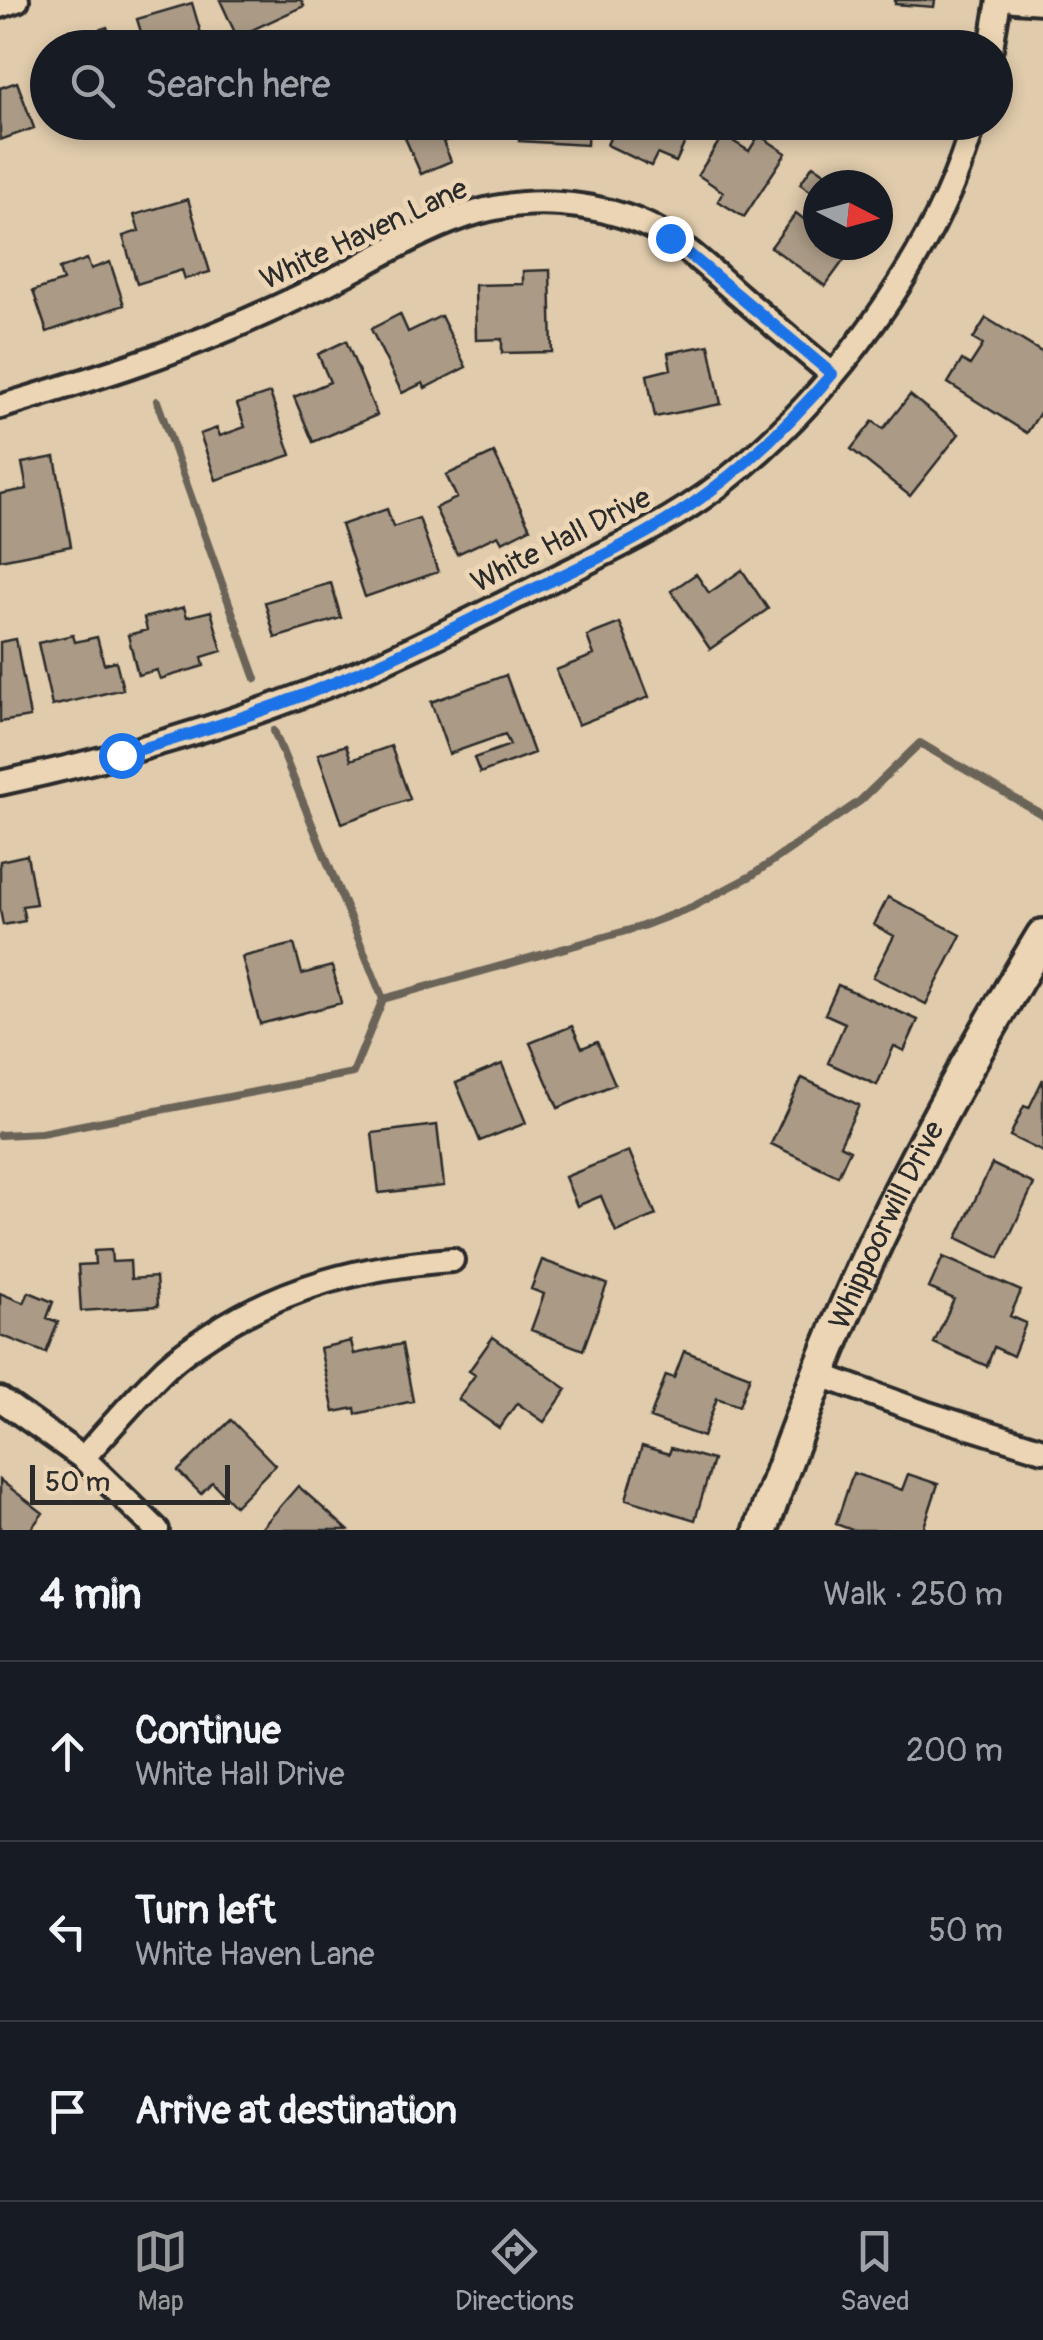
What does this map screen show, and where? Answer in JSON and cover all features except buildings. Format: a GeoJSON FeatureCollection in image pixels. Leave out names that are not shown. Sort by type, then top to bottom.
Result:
{"type":"FeatureCollection","features":[{"type":"Feature","properties":{"kind":"street"},"geometry":{"type":"LineString","coordinates":[[0,6],[16,0]]}},
{"type":"Feature","properties":{"kind":"street"},"geometry":{"type":"LineString","coordinates":[[994,30],[999,0]]}},
{"type":"Feature","properties":{"kind":"street"},"geometry":{"type":"LineString","coordinates":[[1015,0],[1043,2]]}},
{"type":"Feature","properties":{"kind":"street","name":"White Hall Drive"},"geometry":{"type":"LineString","coordinates":[[0,783],[121,755],[218,725],[361,672],[632,540],[698,500],[775,436],[832,374],[889,299],[931,230],[968,140]]}},
{"type":"Feature","properties":{"kind":"street","name":"White Haven Lane"},"geometry":{"type":"LineString","coordinates":[[0,407],[194,343],[454,221],[519,204],[593,208],[655,229],[686,249],[832,374]]}},
{"type":"Feature","properties":{"kind":"street","name":"Whippoorwill Drive"},"geometry":{"type":"LineString","coordinates":[[761,1530],[818,1374],[858,1281],[955,1087],[1043,936]]}},
{"type":"Feature","properties":{"kind":"street"},"geometry":{"type":"LineString","coordinates":[[82,1458],[169,1365],[212,1333],[264,1304],[340,1276],[452,1260]]}},
{"type":"Feature","properties":{"kind":"street"},"geometry":{"type":"LineString","coordinates":[[818,1374],[1043,1450]]}},
{"type":"Feature","properties":{"kind":"street"},"geometry":{"type":"LineString","coordinates":[[0,1399],[82,1458],[157,1530]]}},
{"type":"Feature","properties":{"kind":"waterway"},"geometry":{"type":"LineString","coordinates":[[157,401],[256,679]]}},
{"type":"Feature","properties":{"kind":"waterway"},"geometry":{"type":"LineString","coordinates":[[274,731],[383,999]]}},
{"type":"Feature","properties":{"kind":"waterway"},"geometry":{"type":"LineString","coordinates":[[0,1135],[41,1133],[353,1073],[383,999],[640,927],[692,907],[751,876],[860,801],[920,743],[1043,815]]}},
{"type":"Feature","properties":{"kind":"route"},"geometry":{"type":"LineString","coordinates":[[121,755],[218,725],[361,672],[464,623],[672,518],[723,482],[775,436],[832,374],[670,238]]}}]}
